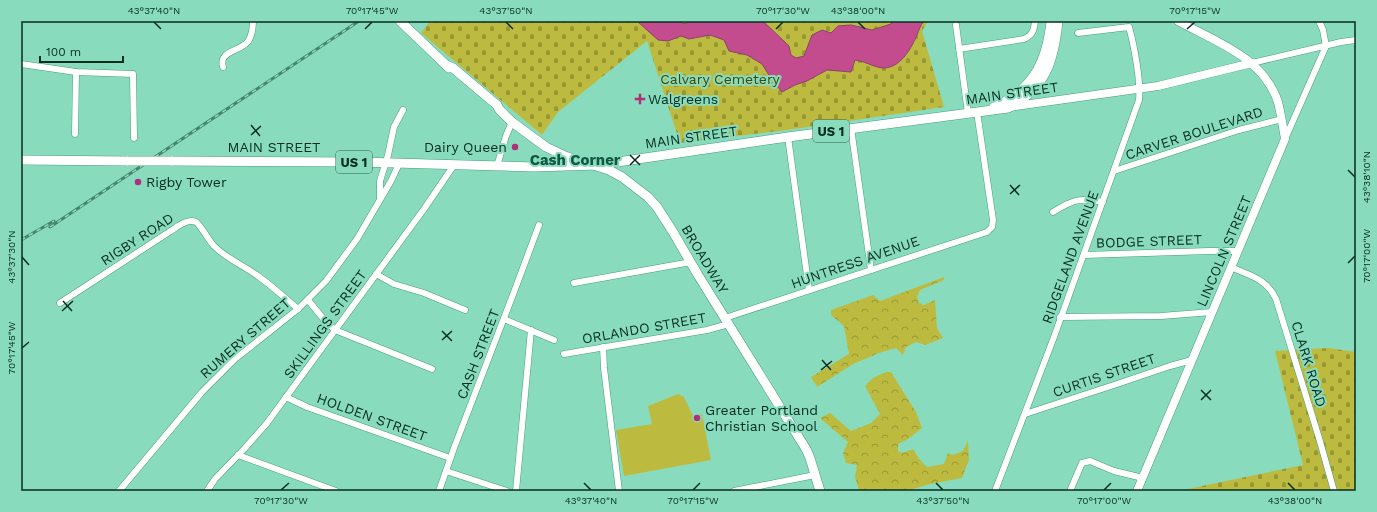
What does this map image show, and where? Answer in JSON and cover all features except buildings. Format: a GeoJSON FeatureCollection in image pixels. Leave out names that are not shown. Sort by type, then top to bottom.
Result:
{"type":"FeatureCollection","features":[{"type":"Feature","properties":{"kind":"main road","name":"BROADWAY"},"geometry":{"type":"LineString","coordinates":[[400,21],[446,65],[453,68],[497,105],[499,110],[512,122],[546,147],[570,158],[609,170],[622,177],[648,197],[660,212],[806,449],[820,491]]}},
{"type":"Feature","properties":{"kind":"main road","name":"US 1"},"geometry":{"type":"LineString","coordinates":[[976,112],[1001,104],[1015,96],[1032,79],[1041,66],[1044,58],[1049,39],[1051,21]]}},
{"type":"Feature","properties":{"kind":"main road","name":"US 1"},"geometry":{"type":"LineString","coordinates":[[1008,108],[1023,99],[1032,91],[1048,69],[1054,52],[1058,21]]}},
{"type":"Feature","properties":{"kind":"main road"},"geometry":{"type":"LineString","coordinates":[[1178,21],[1235,51],[1252,63],[1274,93],[1282,119],[1285,139]]}},
{"type":"Feature","properties":{"kind":"main road","name":"MAIN STREET"},"geometry":{"type":"LineString","coordinates":[[21,160],[358,162],[386,164],[555,167],[597,166],[851,128],[1140,89],[1186,80],[1252,63]]}},
{"type":"Feature","properties":{"kind":"main road","name":"LINCOLN STREET"},"geometry":{"type":"LineString","coordinates":[[1137,491],[1285,139]]}},
{"type":"Feature","properties":{"kind":"street"},"geometry":{"type":"LineString","coordinates":[[223,67],[223,57],[227,53],[239,48],[249,41],[252,34],[254,21]]}},
{"type":"Feature","properties":{"kind":"street"},"geometry":{"type":"LineString","coordinates":[[959,49],[1024,40],[1030,37],[1034,32],[1035,21]]}},
{"type":"Feature","properties":{"kind":"street"},"geometry":{"type":"LineString","coordinates":[[1319,21],[1323,30],[1326,46]]}},
{"type":"Feature","properties":{"kind":"street"},"geometry":{"type":"LineString","coordinates":[[956,25],[959,49],[976,112]]}},
{"type":"Feature","properties":{"kind":"street","name":"RIDGELAND AVENUE"},"geometry":{"type":"LineString","coordinates":[[995,491],[1084,255],[1140,100],[1140,89],[1134,47],[1129,27],[1078,33]]}},
{"type":"Feature","properties":{"kind":"street","name":"MAIN STREET"},"geometry":{"type":"LineString","coordinates":[[1252,63],[1356,40]]}},
{"type":"Feature","properties":{"kind":"street","name":"LINCOLN STREET"},"geometry":{"type":"LineString","coordinates":[[1285,139],[1326,46]]}},
{"type":"Feature","properties":{"kind":"street"},"geometry":{"type":"LineString","coordinates":[[21,64],[76,72],[133,74],[134,138]]}},
{"type":"Feature","properties":{"kind":"street"},"geometry":{"type":"LineString","coordinates":[[75,134],[76,72]]}},
{"type":"Feature","properties":{"kind":"street","name":"RUMERY STREET"},"geometry":{"type":"LineString","coordinates":[[380,199],[380,181],[386,164],[394,127],[403,110]]}},
{"type":"Feature","properties":{"kind":"street","name":"HUNTRESS AVENUE"},"geometry":{"type":"LineString","coordinates":[[727,321],[809,290],[987,232],[992,227],[993,220],[976,112]]}},
{"type":"Feature","properties":{"kind":"street","name":"CARVER BOULEVARD"},"geometry":{"type":"LineString","coordinates":[[1114,171],[1238,130],[1282,119]]}},
{"type":"Feature","properties":{"kind":"street"},"geometry":{"type":"LineString","coordinates":[[497,166],[512,122]]}},
{"type":"Feature","properties":{"kind":"street"},"geometry":{"type":"LineString","coordinates":[[851,128],[871,270]]}},
{"type":"Feature","properties":{"kind":"street"},"geometry":{"type":"LineString","coordinates":[[788,137],[809,290]]}},
{"type":"Feature","properties":{"kind":"street","name":"RUMERY STREET"},"geometry":{"type":"LineString","coordinates":[[119,491],[202,392],[235,359],[308,300],[330,276],[358,239],[391,181],[398,164]]}},
{"type":"Feature","properties":{"kind":"street","name":"SKILLINGS STREET"},"geometry":{"type":"LineString","coordinates":[[207,491],[215,479],[254,438],[286,397],[424,209],[454,165]]}},
{"type":"Feature","properties":{"kind":"street"},"geometry":{"type":"LineString","coordinates":[[1053,212],[1076,200],[1087,199],[1103,202]]}},
{"type":"Feature","properties":{"kind":"street","name":"RIGBY ROAD"},"geometry":{"type":"LineString","coordinates":[[60,303],[168,232],[185,222],[190,221],[199,224],[206,236],[219,251],[257,275],[298,309]]}},
{"type":"Feature","properties":{"kind":"street","name":"CASH STREET"},"geometry":{"type":"LineString","coordinates":[[439,491],[450,458],[539,225]]}},
{"type":"Feature","properties":{"kind":"street","name":"BODGE STREET"},"geometry":{"type":"LineString","coordinates":[[1084,255],[1209,250],[1237,252]]}},
{"type":"Feature","properties":{"kind":"street"},"geometry":{"type":"LineString","coordinates":[[574,283],[690,262]]}},
{"type":"Feature","properties":{"kind":"street","name":"CLARK ROAD"},"geometry":{"type":"LineString","coordinates":[[1231,267],[1264,282],[1273,291],[1317,430],[1334,491]]}},
{"type":"Feature","properties":{"kind":"street"},"geometry":{"type":"LineString","coordinates":[[376,274],[394,284],[424,293],[466,310]]}},
{"type":"Feature","properties":{"kind":"street"},"geometry":{"type":"LineString","coordinates":[[308,300],[326,322],[335,330],[432,369]]}},
{"type":"Feature","properties":{"kind":"street"},"geometry":{"type":"LineString","coordinates":[[1060,318],[1161,316],[1212,312]]}},
{"type":"Feature","properties":{"kind":"street"},"geometry":{"type":"LineString","coordinates":[[504,319],[554,340]]}},
{"type":"Feature","properties":{"kind":"street","name":"ORLANDO STREET"},"geometry":{"type":"LineString","coordinates":[[564,354],[707,330],[727,321]]}},
{"type":"Feature","properties":{"kind":"street"},"geometry":{"type":"LineString","coordinates":[[516,491],[531,330]]}},
{"type":"Feature","properties":{"kind":"street"},"geometry":{"type":"LineString","coordinates":[[603,347],[604,368],[619,491]]}},
{"type":"Feature","properties":{"kind":"street","name":"CURTIS STREET"},"geometry":{"type":"LineString","coordinates":[[1025,414],[1192,360]]}},
{"type":"Feature","properties":{"kind":"street","name":"HOLDEN STREET"},"geometry":{"type":"LineString","coordinates":[[286,397],[307,407],[450,458]]}},
{"type":"Feature","properties":{"kind":"street"},"geometry":{"type":"LineString","coordinates":[[238,455],[336,491]]}},
{"type":"Feature","properties":{"kind":"street"},"geometry":{"type":"LineString","coordinates":[[1070,491],[1082,463],[1090,461],[1114,471],[1143,478]]}},
{"type":"Feature","properties":{"kind":"street"},"geometry":{"type":"LineString","coordinates":[[446,471],[507,491]]}},
{"type":"Feature","properties":{"kind":"street"},"geometry":{"type":"LineString","coordinates":[[734,491],[815,475]]}},
{"type":"Feature","properties":{"kind":"green space","name":"Calvary Cemetery"},"geometry":{"type":"Polygon","coordinates":[[[430,21],[928,21],[922,31],[944,107],[787,130],[680,143],[647,41],[558,112],[542,135],[421,33],[430,21]]]}},
{"type":"Feature","properties":{"kind":"green space"},"geometry":{"type":"Polygon","coordinates":[[[944,277],[944,280],[920,290],[917,297],[919,303],[924,305],[935,300],[937,328],[943,338],[925,345],[916,342],[906,347],[903,355],[896,348],[879,353],[853,364],[817,387],[811,377],[849,354],[844,326],[831,315],[831,310],[873,295],[880,301],[944,277]]]}},
{"type":"Feature","properties":{"kind":"green space"},"geometry":{"type":"Polygon","coordinates":[[[1328,348],[1356,352],[1356,491],[1178,491],[1303,465],[1275,351],[1328,348]]]}},
{"type":"Feature","properties":{"kind":"green space"},"geometry":{"type":"Polygon","coordinates":[[[886,372],[891,372],[916,412],[922,428],[908,439],[898,444],[898,451],[902,453],[913,449],[920,460],[927,467],[944,464],[948,453],[952,455],[963,451],[968,441],[969,460],[962,478],[930,484],[907,491],[859,491],[855,477],[857,465],[846,463],[843,453],[848,442],[820,418],[830,413],[851,431],[871,423],[880,414],[865,386],[873,378],[886,372]]]}},
{"type":"Feature","properties":{"kind":"green space"},"geometry":{"type":"Polygon","coordinates":[[[678,394],[684,397],[693,416],[702,414],[711,460],[624,476],[616,430],[652,424],[648,406],[678,394]]]}},
{"type":"Feature","properties":{"kind":"shaded area"},"geometry":{"type":"Polygon","coordinates":[[[637,21],[676,21],[686,24],[688,21],[763,21],[789,46],[791,55],[796,58],[804,56],[812,35],[822,30],[831,33],[838,26],[851,25],[872,30],[891,24],[892,21],[924,21],[908,52],[899,62],[894,65],[882,68],[855,60],[851,72],[827,70],[782,92],[762,64],[747,55],[729,51],[724,40],[710,35],[689,39],[681,36],[668,41],[658,40],[637,21]]]}},
{"type":"Feature","properties":{"kind":"railway"},"geometry":{"type":"LineString","coordinates":[[50,227],[359,21]]}},
{"type":"Feature","properties":{"kind":"railway"},"geometry":{"type":"LineString","coordinates":[[21,240],[54,221]]}},
{"type":"Feature","properties":{"kind":"place","name":"Walgreens"},"geometry":{"type":"Point","coordinates":[640,99]}},
{"type":"Feature","properties":{"kind":"place","name":"Dairy Queen"},"geometry":{"type":"Point","coordinates":[515,147]}},
{"type":"Feature","properties":{"kind":"place","name":"Rigby Tower"},"geometry":{"type":"Point","coordinates":[138,182]}},
{"type":"Feature","properties":{"kind":"place","name":"Greater Portland Christian School"},"geometry":{"type":"Point","coordinates":[697,418]}},
{"type":"Feature","properties":{"kind":"district","name":"Cash Corner"},"geometry":{"type":"Point","coordinates":[575,160]}}]}
